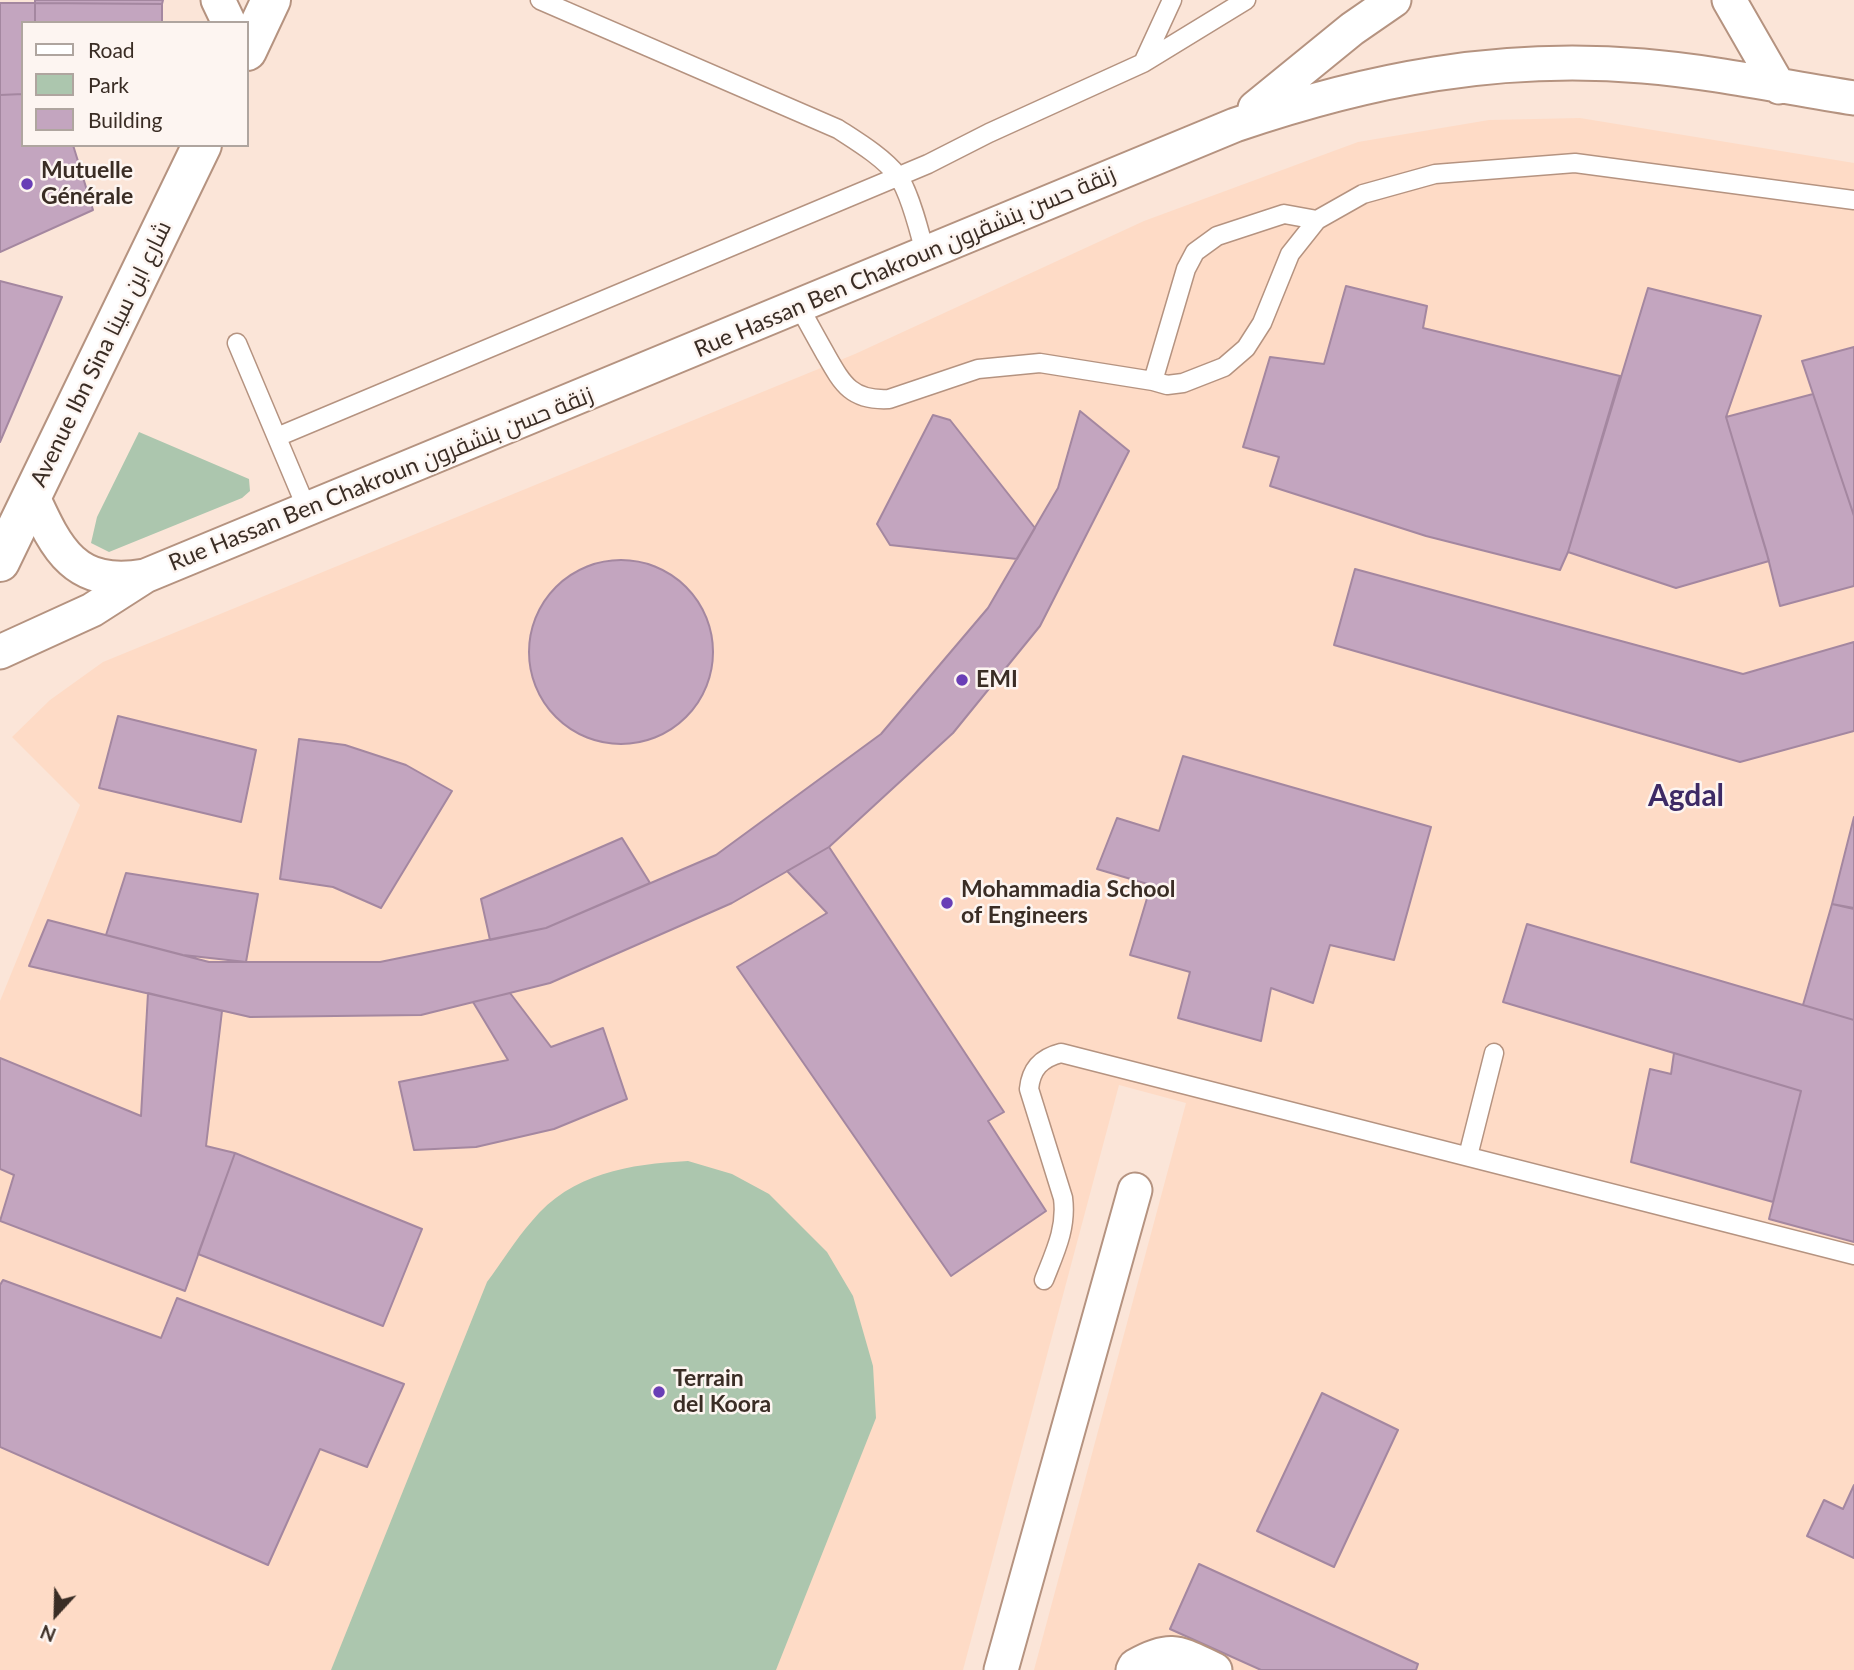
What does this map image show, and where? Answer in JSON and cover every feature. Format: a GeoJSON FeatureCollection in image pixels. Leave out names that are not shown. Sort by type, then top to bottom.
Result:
{"type":"FeatureCollection","features":[{"type":"Feature","properties":{"kind":"main road"},"geometry":{"type":"LineString","coordinates":[[248,48],[271,0]]}},
{"type":"Feature","properties":{"kind":"main road","name":"Avenue Ibn Sina شارع ابن سينا"},"geometry":{"type":"LineString","coordinates":[[0,562],[201,147]]}},
{"type":"Feature","properties":{"kind":"street"},"geometry":{"type":"LineString","coordinates":[[218,0],[228,21]]}},
{"type":"Feature","properties":{"kind":"street"},"geometry":{"type":"LineString","coordinates":[[1235,125],[1352,29],[1394,0]]}},
{"type":"Feature","properties":{"kind":"street"},"geometry":{"type":"LineString","coordinates":[[1728,0],[1779,87]]}},
{"type":"Feature","properties":{"kind":"street","name":"Rue Hassan Ben Chakroun زنقة حسن بنشقرون"},"geometry":{"type":"LineString","coordinates":[[0,652],[92,610],[145,576],[1235,125],[1301,102],[1367,85],[1436,73],[1573,63],[1642,66],[1712,74],[1779,87],[1854,97]]}},
{"type":"Feature","properties":{"kind":"street"},"geometry":{"type":"LineString","coordinates":[[32,495],[53,540],[77,565],[110,578],[145,576]]}},
{"type":"Feature","properties":{"kind":"street"},"geometry":{"type":"LineString","coordinates":[[1001,1670],[1135,1190]]}},
{"type":"Feature","properties":{"kind":"street"},"geometry":{"type":"LineString","coordinates":[[1133,1670],[1135,1666],[1159,1653],[1184,1655],[1215,1670]]}},
{"type":"Feature","properties":{"kind":"lane"},"geometry":{"type":"LineString","coordinates":[[540,0],[838,129],[865,146],[898,177],[914,215],[925,253]]}},
{"type":"Feature","properties":{"kind":"lane"},"geometry":{"type":"LineString","coordinates":[[1143,63],[1172,0]]}},
{"type":"Feature","properties":{"kind":"lane"},"geometry":{"type":"LineString","coordinates":[[277,437],[898,177],[1143,63],[1246,0]]}},
{"type":"Feature","properties":{"kind":"lane"},"geometry":{"type":"LineString","coordinates":[[799,306],[840,380],[860,396],[874,400],[889,399],[978,369],[1040,363],[1167,385],[1183,383],[1224,367],[1246,348],[1262,323],[1290,254],[1317,220],[1363,194],[1435,174],[1575,163],[1854,200]]}},
{"type":"Feature","properties":{"kind":"lane"},"geometry":{"type":"LineString","coordinates":[[1153,381],[1186,269],[1195,252],[1217,236],[1284,214],[1317,220]]}},
{"type":"Feature","properties":{"kind":"lane"},"geometry":{"type":"LineString","coordinates":[[237,343],[307,509]]}},
{"type":"Feature","properties":{"kind":"lane"},"geometry":{"type":"LineString","coordinates":[[1044,1280],[1061,1238],[1065,1212],[1029,1090],[1034,1069],[1050,1056],[1061,1053],[1854,1255]]}},
{"type":"Feature","properties":{"kind":"lane"},"geometry":{"type":"LineString","coordinates":[[1468,1156],[1494,1054]]}},
{"type":"Feature","properties":{"kind":"shaded area","name":"Mohammadia School of Engineers"},"geometry":{"type":"Polygon","coordinates":[[[1580,118],[1854,163],[1854,1670],[1034,1670],[1186,1103],[1119,1085],[963,1670],[0,1670],[0,1001],[80,805],[12,737],[50,700],[103,662],[855,354],[1144,221],[1358,142],[1489,120],[1580,118]]]}},
{"type":"Feature","properties":{"kind":"green space"},"geometry":{"type":"Polygon","coordinates":[[[139,432],[249,479],[250,491],[242,498],[109,552],[91,543],[97,517],[139,432]]]}},
{"type":"Feature","properties":{"kind":"green space","name":"Terrain del Koora"},"geometry":{"type":"Polygon","coordinates":[[[688,1161],[732,1174],[769,1194],[827,1252],[853,1296],[873,1366],[876,1418],[776,1670],[331,1670],[487,1282],[514,1243],[548,1205],[583,1182],[623,1169],[688,1161]]]}},
{"type":"Feature","properties":{"kind":"building"},"geometry":{"type":"Polygon","coordinates":[[[35,0],[163,0],[162,4],[35,3],[35,0]]]}},
{"type":"Feature","properties":{"kind":"building"},"geometry":{"type":"Polygon","coordinates":[[[0,3],[35,3],[35,21],[21,21],[21,94],[0,95],[0,3]]]}},
{"type":"Feature","properties":{"kind":"building"},"geometry":{"type":"Polygon","coordinates":[[[35,3],[162,4],[162,21],[35,21],[35,3]]]}},
{"type":"Feature","properties":{"kind":"building"},"geometry":{"type":"Polygon","coordinates":[[[21,94],[21,147],[74,147],[93,210],[0,252],[0,95],[21,94]]]}},
{"type":"Feature","properties":{"kind":"building"},"geometry":{"type":"Polygon","coordinates":[[[0,281],[62,297],[0,442],[0,281]]]}},
{"type":"Feature","properties":{"kind":"building"},"geometry":{"type":"Polygon","coordinates":[[[1346,286],[1427,306],[1423,328],[1620,376],[1568,552],[1560,570],[1426,536],[1270,486],[1279,457],[1243,447],[1270,357],[1324,364],[1346,286]]]}},
{"type":"Feature","properties":{"kind":"building"},"geometry":{"type":"Polygon","coordinates":[[[1648,288],[1761,316],[1726,417],[1769,561],[1676,588],[1568,552],[1648,288]]]}},
{"type":"Feature","properties":{"kind":"building"},"geometry":{"type":"Polygon","coordinates":[[[1854,347],[1854,516],[1802,361],[1854,347]]]}},
{"type":"Feature","properties":{"kind":"building"},"geometry":{"type":"Polygon","coordinates":[[[1813,394],[1854,516],[1854,586],[1780,606],[1726,417],[1813,394]]]}},
{"type":"Feature","properties":{"kind":"building","name":"EMI"},"geometry":{"type":"Polygon","coordinates":[[[1080,411],[1129,451],[1040,626],[953,733],[829,847],[732,903],[550,983],[421,1015],[250,1017],[29,966],[48,920],[209,962],[380,962],[546,928],[716,855],[881,734],[988,608],[1058,488],[1080,411]]]}},
{"type":"Feature","properties":{"kind":"building"},"geometry":{"type":"Polygon","coordinates":[[[933,415],[950,420],[1035,528],[1017,559],[890,545],[877,524],[933,415]]]}},
{"type":"Feature","properties":{"kind":"building"},"geometry":{"type":"Polygon","coordinates":[[[621,560],[656,567],[672,575],[686,587],[698,601],[706,617],[713,652],[706,687],[698,703],[686,717],[672,729],[656,737],[621,744],[586,737],[570,729],[556,717],[544,703],[536,687],[529,652],[536,617],[544,601],[556,587],[570,575],[586,567],[621,560]]]}},
{"type":"Feature","properties":{"kind":"building"},"geometry":{"type":"Polygon","coordinates":[[[1355,569],[1743,674],[1854,642],[1854,731],[1740,762],[1334,645],[1355,569]]]}},
{"type":"Feature","properties":{"kind":"building"},"geometry":{"type":"Polygon","coordinates":[[[118,716],[256,750],[241,822],[99,788],[118,716]]]}},
{"type":"Feature","properties":{"kind":"building"},"geometry":{"type":"Polygon","coordinates":[[[299,739],[345,745],[406,765],[452,791],[381,908],[333,887],[280,879],[299,739]]]}},
{"type":"Feature","properties":{"kind":"building"},"geometry":{"type":"Polygon","coordinates":[[[1183,756],[1431,827],[1394,960],[1330,945],[1313,1003],[1271,988],[1261,1041],[1178,1018],[1190,972],[1130,955],[1151,885],[1097,869],[1117,818],[1159,831],[1183,756]]]}},
{"type":"Feature","properties":{"kind":"building"},"geometry":{"type":"Polygon","coordinates":[[[1854,817],[1854,908],[1832,904],[1854,817]]]}},
{"type":"Feature","properties":{"kind":"building"},"geometry":{"type":"Polygon","coordinates":[[[622,838],[650,883],[546,928],[490,940],[481,899],[622,838]]]}},
{"type":"Feature","properties":{"kind":"building"},"geometry":{"type":"Polygon","coordinates":[[[829,847],[1004,1112],[988,1121],[1046,1211],[951,1276],[737,967],[827,913],[787,871],[829,847]]]}},
{"type":"Feature","properties":{"kind":"building"},"geometry":{"type":"Polygon","coordinates":[[[126,873],[258,894],[246,962],[183,955],[106,935],[126,873]]]}},
{"type":"Feature","properties":{"kind":"building"},"geometry":{"type":"Polygon","coordinates":[[[1832,904],[1854,909],[1854,1020],[1803,1005],[1832,904]]]}},
{"type":"Feature","properties":{"kind":"building"},"geometry":{"type":"Polygon","coordinates":[[[1527,924],[1854,1020],[1854,1242],[1769,1219],[1801,1091],[1503,1002],[1527,924]]]}},
{"type":"Feature","properties":{"kind":"building"},"geometry":{"type":"Polygon","coordinates":[[[148,993],[222,1011],[206,1146],[235,1153],[185,1291],[0,1221],[14,1175],[0,1169],[0,1058],[141,1116],[148,993]]]}},
{"type":"Feature","properties":{"kind":"building"},"geometry":{"type":"Polygon","coordinates":[[[510,993],[551,1047],[603,1028],[627,1099],[554,1129],[476,1147],[414,1150],[399,1082],[508,1060],[473,1002],[510,993]]]}},
{"type":"Feature","properties":{"kind":"building"},"geometry":{"type":"Polygon","coordinates":[[[1674,1053],[1801,1091],[1773,1202],[1631,1162],[1650,1069],[1671,1074],[1674,1053]]]}},
{"type":"Feature","properties":{"kind":"building"},"geometry":{"type":"Polygon","coordinates":[[[235,1153],[422,1229],[383,1326],[198,1254],[235,1153]]]}},
{"type":"Feature","properties":{"kind":"building"},"geometry":{"type":"Polygon","coordinates":[[[3,1280],[161,1338],[177,1298],[404,1384],[367,1467],[320,1449],[268,1565],[0,1447],[0,1285],[3,1280]]]}},
{"type":"Feature","properties":{"kind":"building"},"geometry":{"type":"Polygon","coordinates":[[[1322,1393],[1398,1430],[1334,1567],[1257,1531],[1322,1393]]]}},
{"type":"Feature","properties":{"kind":"building"},"geometry":{"type":"Polygon","coordinates":[[[1854,1485],[1854,1558],[1807,1536],[1824,1500],[1843,1509],[1854,1485]]]}},
{"type":"Feature","properties":{"kind":"building"},"geometry":{"type":"Polygon","coordinates":[[[1199,1564],[1418,1664],[1416,1670],[1261,1670],[1170,1629],[1199,1564]]]}},
{"type":"Feature","properties":{"kind":"place","name":"Mutuelle Générale"},"geometry":{"type":"Point","coordinates":[27,184]}},
{"type":"Feature","properties":{"kind":"place","name":"EMI"},"geometry":{"type":"Point","coordinates":[962,680]}},
{"type":"Feature","properties":{"kind":"place","name":"Mohammadia School of Engineers"},"geometry":{"type":"Point","coordinates":[947,903]}},
{"type":"Feature","properties":{"kind":"place","name":"Terrain del Koora"},"geometry":{"type":"Point","coordinates":[659,1392]}},
{"type":"Feature","properties":{"kind":"district","name":"Agdal"},"geometry":{"type":"Point","coordinates":[1686,796]}}]}
